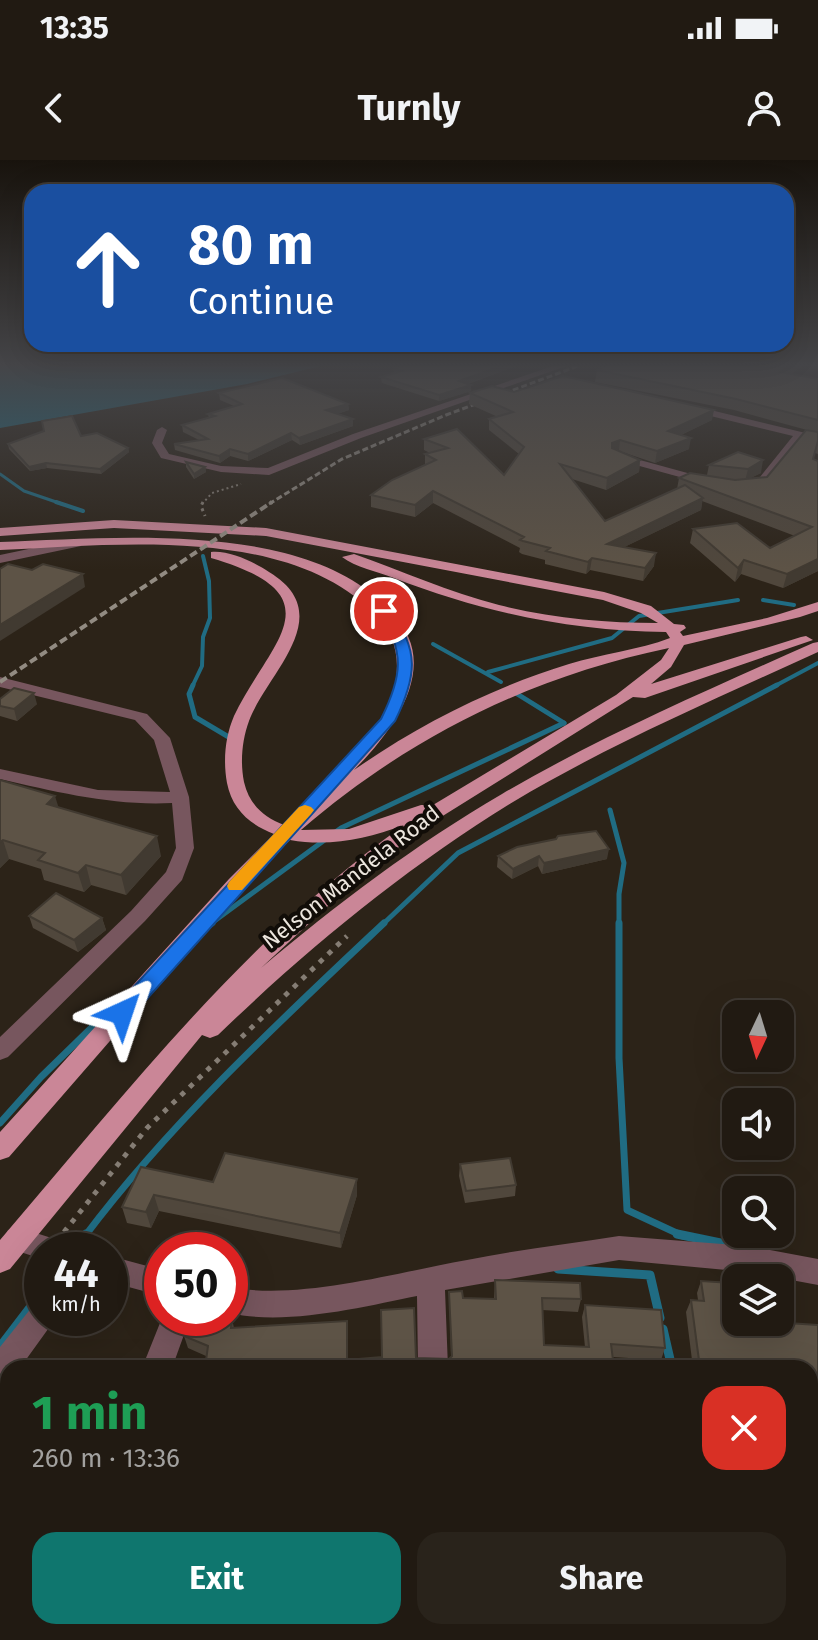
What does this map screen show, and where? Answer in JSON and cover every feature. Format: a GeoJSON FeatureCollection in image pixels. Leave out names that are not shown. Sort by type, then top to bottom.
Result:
{"type":"FeatureCollection","features":[{"type":"Feature","properties":{"kind":"main road"},"geometry":{"type":"LineString","coordinates":[[0,532],[114,524],[266,532],[575,589],[647,609],[671,627],[677,638],[675,651],[650,677],[601,711],[456,797],[375,856],[306,912],[225,993],[101,1138]]}},
{"type":"Feature","properties":{"kind":"main road"},"geometry":{"type":"LineString","coordinates":[[196,526],[292,542],[337,554],[470,601],[551,620],[640,628],[716,626],[764,619],[818,604]]}},
{"type":"Feature","properties":{"kind":"main road"},"geometry":{"type":"LineString","coordinates":[[137,543],[231,560],[264,574],[287,597],[292,611],[291,630],[243,715],[235,741],[233,767],[243,807],[271,827],[290,833],[343,837],[382,827],[456,797]]}},
{"type":"Feature","properties":{"kind":"main road"},"geometry":{"type":"LineString","coordinates":[[0,546],[137,543],[243,549],[303,562],[362,591],[398,629],[405,648],[405,674],[399,697],[387,721],[0,1149]]}},
{"type":"Feature","properties":{"kind":"main road"},"geometry":{"type":"LineString","coordinates":[[264,855],[347,785],[456,714],[576,666],[632,651],[730,634],[784,619],[818,604]]}},
{"type":"Feature","properties":{"kind":"main road"},"geometry":{"type":"LineString","coordinates":[[601,711],[667,683],[818,637]]}},
{"type":"Feature","properties":{"kind":"main road","name":"Nelson Mandela Road"},"geometry":{"type":"LineString","coordinates":[[8,1249],[101,1138],[225,1014],[328,925],[467,823],[670,714],[818,646]]}},
{"type":"Feature","properties":{"kind":"street"},"geometry":{"type":"LineString","coordinates":[[161,432],[157,443],[165,456],[221,469],[269,472],[368,432]]}},
{"type":"Feature","properties":{"kind":"street"},"geometry":{"type":"LineString","coordinates":[[792,432],[818,439]]}},
{"type":"Feature","properties":{"kind":"street"},"geometry":{"type":"LineString","coordinates":[[618,457],[728,488],[753,487],[760,484],[800,434]]}},
{"type":"Feature","properties":{"kind":"street"},"geometry":{"type":"LineString","coordinates":[[0,559],[76,543]]}},
{"type":"Feature","properties":{"kind":"street"},"geometry":{"type":"LineString","coordinates":[[0,682],[141,717],[162,738],[180,797],[185,848],[175,875],[138,916],[0,1051]]}},
{"type":"Feature","properties":{"kind":"street"},"geometry":{"type":"LineString","coordinates":[[0,774],[98,795],[145,799],[180,797]]}},
{"type":"Feature","properties":{"kind":"street"},"geometry":{"type":"LineString","coordinates":[[248,1304],[341,1298],[619,1248],[748,1259],[818,1272]]}},
{"type":"Feature","properties":{"kind":"street"},"geometry":{"type":"LineString","coordinates":[[431,1280],[433,1360]]}},
{"type":"Feature","properties":{"kind":"street"},"geometry":{"type":"LineString","coordinates":[[8,1360],[27,1336]]}},
{"type":"Feature","properties":{"kind":"street"},"geometry":{"type":"LineString","coordinates":[[160,1360],[169,1336]]}},
{"type":"Feature","properties":{"kind":"path"},"geometry":{"type":"LineString","coordinates":[[215,518],[204,516],[201,506],[203,499],[269,472]]}},
{"type":"Feature","properties":{"kind":"path"},"geometry":{"type":"LineString","coordinates":[[64,1232],[147,1128],[348,936]]}},
{"type":"Feature","properties":{"kind":"building"},"geometry":{"type":"Polygon","coordinates":[[[41,432],[79,432],[81,436],[97,433],[128,448],[100,469],[46,463],[29,467],[8,444],[41,432]]]}},
{"type":"Feature","properties":{"kind":"building"},"geometry":{"type":"Polygon","coordinates":[[[195,432],[316,432],[299,438],[291,433],[248,454],[230,449],[219,456],[174,444],[208,439],[195,432]]]}},
{"type":"Feature","properties":{"kind":"building"},"geometry":{"type":"Polygon","coordinates":[[[447,432],[460,432],[504,475],[524,447],[505,432],[672,432],[691,438],[657,451],[620,440],[612,443],[612,448],[640,460],[607,478],[560,464],[605,521],[685,485],[703,498],[607,544],[656,553],[645,568],[592,558],[588,562],[546,551],[550,548],[520,540],[524,537],[433,491],[415,505],[371,495],[392,480],[436,460],[425,454],[448,448],[424,439],[447,432]]]}},
{"type":"Feature","properties":{"kind":"building"},"geometry":{"type":"Polygon","coordinates":[[[804,432],[818,432],[813,459],[818,461],[818,559],[787,574],[744,560],[738,568],[693,529],[737,523],[770,548],[812,527],[679,478],[690,473],[735,480],[767,477],[804,432]]]}},
{"type":"Feature","properties":{"kind":"building"},"geometry":{"type":"Polygon","coordinates":[[[738,452],[763,460],[748,469],[709,465],[738,452]]]}},
{"type":"Feature","properties":{"kind":"building"},"geometry":{"type":"Polygon","coordinates":[[[186,462],[205,467],[194,474],[186,462]]]}},
{"type":"Feature","properties":{"kind":"building"},"geometry":{"type":"Polygon","coordinates":[[[8,564],[32,570],[43,564],[83,574],[0,625],[0,569],[8,564]]]}},
{"type":"Feature","properties":{"kind":"building"},"geometry":{"type":"Polygon","coordinates":[[[14,688],[34,693],[14,709],[0,706],[0,699],[14,688]]]}},
{"type":"Feature","properties":{"kind":"building"},"geometry":{"type":"Polygon","coordinates":[[[0,780],[55,796],[47,804],[157,836],[121,875],[86,865],[78,873],[38,860],[45,853],[3,840],[0,842],[0,780]]]}},
{"type":"Feature","properties":{"kind":"building"},"geometry":{"type":"Polygon","coordinates":[[[596,831],[609,849],[544,863],[539,856],[513,869],[498,856],[517,847],[558,836],[596,831]]]}},
{"type":"Feature","properties":{"kind":"building"},"geometry":{"type":"Polygon","coordinates":[[[56,893],[102,918],[74,940],[29,916],[56,893]]]}},
{"type":"Feature","properties":{"kind":"building"},"geometry":{"type":"Polygon","coordinates":[[[225,1153],[357,1179],[340,1233],[154,1195],[146,1212],[122,1207],[141,1167],[213,1182],[225,1153]]]}},
{"type":"Feature","properties":{"kind":"building"},"geometry":{"type":"Polygon","coordinates":[[[510,1158],[516,1185],[466,1191],[460,1164],[510,1158]]]}},
{"type":"Feature","properties":{"kind":"building"},"geometry":{"type":"Polygon","coordinates":[[[495,1280],[580,1283],[581,1299],[542,1298],[544,1345],[589,1347],[585,1305],[661,1310],[665,1348],[611,1344],[613,1360],[347,1360],[382,1357],[381,1310],[414,1308],[416,1358],[449,1359],[452,1356],[449,1292],[462,1291],[463,1298],[496,1299],[495,1280]]]}},
{"type":"Feature","properties":{"kind":"building"},"geometry":{"type":"Polygon","coordinates":[[[701,1281],[722,1282],[722,1336],[794,1336],[794,1323],[818,1325],[818,1360],[699,1360],[691,1300],[704,1301],[701,1281]]]}},
{"type":"Feature","properties":{"kind":"building"},"geometry":{"type":"Polygon","coordinates":[[[347,1321],[347,1360],[206,1360],[208,1346],[184,1336],[248,1336],[248,1327],[347,1321]]]}},
{"type":"Feature","properties":{"kind":"waterway"},"geometry":{"type":"LineString","coordinates":[[0,474],[24,491],[62,504]]}},
{"type":"Feature","properties":{"kind":"waterway"},"geometry":{"type":"LineString","coordinates":[[56,502],[62,504]]}},
{"type":"Feature","properties":{"kind":"waterway"},"geometry":{"type":"LineString","coordinates":[[62,504],[83,511]]}},
{"type":"Feature","properties":{"kind":"waterway"},"geometry":{"type":"LineString","coordinates":[[192,687],[202,666],[203,637],[210,618],[209,581],[203,556]]}},
{"type":"Feature","properties":{"kind":"waterway"},"geometry":{"type":"LineString","coordinates":[[488,672],[612,638],[639,616],[738,600]]}},
{"type":"Feature","properties":{"kind":"waterway"},"geometry":{"type":"LineString","coordinates":[[763,600],[794,605]]}},
{"type":"Feature","properties":{"kind":"waterway"},"geometry":{"type":"LineString","coordinates":[[433,644],[501,682]]}},
{"type":"Feature","properties":{"kind":"waterway"},"geometry":{"type":"LineString","coordinates":[[773,687],[818,663]]}},
{"type":"Feature","properties":{"kind":"waterway"},"geometry":{"type":"LineString","coordinates":[[193,685],[189,694],[195,717],[232,739]]}},
{"type":"Feature","properties":{"kind":"waterway"},"geometry":{"type":"LineString","coordinates":[[382,925],[458,853],[777,685]]}},
{"type":"Feature","properties":{"kind":"waterway"},"geometry":{"type":"LineString","coordinates":[[209,925],[341,828],[564,723],[514,692]]}},
{"type":"Feature","properties":{"kind":"waterway"},"geometry":{"type":"LineString","coordinates":[[610,810],[624,863],[619,894],[619,1058],[627,1210],[680,1235]]}},
{"type":"Feature","properties":{"kind":"waterway"},"geometry":{"type":"LineString","coordinates":[[205,928],[212,923]]}},
{"type":"Feature","properties":{"kind":"waterway"},"geometry":{"type":"LineString","coordinates":[[88,1232],[190,1113],[384,923]]}},
{"type":"Feature","properties":{"kind":"waterway"},"geometry":{"type":"LineString","coordinates":[[0,1123],[41,1077],[120,1000]]}},
{"type":"Feature","properties":{"kind":"waterway"},"geometry":{"type":"LineString","coordinates":[[680,1235],[722,1243]]}},
{"type":"Feature","properties":{"kind":"waterway"},"geometry":{"type":"LineString","coordinates":[[558,1269],[650,1275],[660,1318]]}},
{"type":"Feature","properties":{"kind":"waterway"},"geometry":{"type":"LineString","coordinates":[[0,1347],[24,1316]]}},
{"type":"Feature","properties":{"kind":"waterway"},"geometry":{"type":"LineString","coordinates":[[663,1329],[670,1360]]}},
{"type":"Feature","properties":{"kind":"railway"},"geometry":{"type":"LineString","coordinates":[[269,504],[342,459],[406,432]]}},
{"type":"Feature","properties":{"kind":"railway"},"geometry":{"type":"LineString","coordinates":[[0,682],[272,502]]}},
{"type":"Feature","properties":{"kind":"slow traffic"},"geometry":{"type":"LineString","coordinates":[[235,886],[305,810]]}},
{"type":"Feature","properties":{"kind":"route"},"geometry":{"type":"LineString","coordinates":[[122,1013],[387,721],[399,697],[405,674],[405,648],[398,629],[384,611]]}}]}
